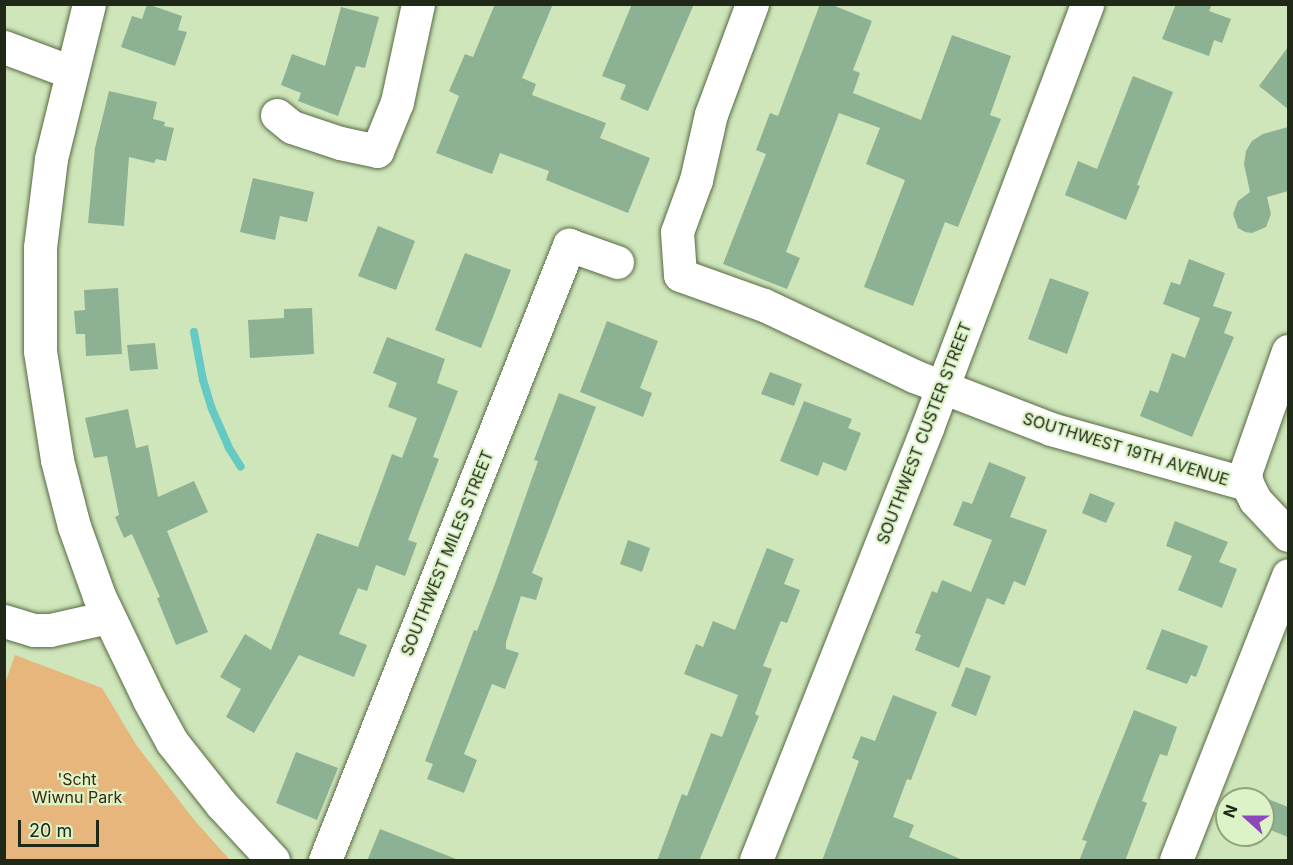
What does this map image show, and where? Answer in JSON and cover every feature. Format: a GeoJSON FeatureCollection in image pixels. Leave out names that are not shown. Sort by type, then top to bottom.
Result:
{"type":"FeatureCollection","features":[{"type":"Feature","properties":{"kind":"street"},"geometry":{"type":"LineString","coordinates":[[89,4],[51,159],[43,216],[38,282],[40,351],[57,460],[74,526],[108,617],[172,742],[222,805],[273,861]]}},
{"type":"Feature","properties":{"kind":"street"},"geometry":{"type":"LineString","coordinates":[[277,115],[291,127],[340,143],[377,151],[398,102],[418,4]]}},
{"type":"Feature","properties":{"kind":"street","name":"SOUTHWEST 19TH AVENUE"},"geometry":{"type":"LineString","coordinates":[[752,4],[711,114],[696,180],[677,232],[680,276],[764,305],[942,388],[1072,436],[1247,484],[1259,507],[1288,535]]}},
{"type":"Feature","properties":{"kind":"street","name":"SOUTHWEST CUSTER STREET"},"geometry":{"type":"LineString","coordinates":[[756,861],[942,388],[1087,4]]}},
{"type":"Feature","properties":{"kind":"street"},"geometry":{"type":"LineString","coordinates":[[4,47],[71,72]]}},
{"type":"Feature","properties":{"kind":"street","name":"SOUTHWEST MILES STREET"},"geometry":{"type":"LineString","coordinates":[[326,861],[569,245],[617,262]]}},
{"type":"Feature","properties":{"kind":"street"},"geometry":{"type":"LineString","coordinates":[[1247,484],[1247,461],[1288,351]]}},
{"type":"Feature","properties":{"kind":"street"},"geometry":{"type":"LineString","coordinates":[[1176,861],[1288,575]]}},
{"type":"Feature","properties":{"kind":"street"},"geometry":{"type":"LineString","coordinates":[[4,621],[34,630],[50,630],[108,617]]}},
{"type":"Feature","properties":{"kind":"green space","name":"'Scht Wiwnu Park"},"geometry":{"type":"Polygon","coordinates":[[[15,655],[102,688],[137,746],[195,821],[230,860],[5,860],[5,683],[15,655]]]}},
{"type":"Feature","properties":{"kind":"building"},"geometry":{"type":"Polygon","coordinates":[[[147,4],[182,16],[178,30],[187,32],[175,66],[121,47],[132,16],[142,19],[147,4]]]}},
{"type":"Feature","properties":{"kind":"building"},"geometry":{"type":"Polygon","coordinates":[[[495,4],[553,4],[522,78],[536,84],[532,95],[606,123],[600,138],[650,158],[628,213],[546,180],[549,171],[500,153],[492,174],[436,153],[459,96],[449,91],[465,54],[473,57],[495,4]]]}},
{"type":"Feature","properties":{"kind":"building"},"geometry":{"type":"Polygon","coordinates":[[[632,4],[694,4],[648,111],[620,99],[626,85],[602,76],[632,4]]]}},
{"type":"Feature","properties":{"kind":"building"},"geometry":{"type":"Polygon","coordinates":[[[820,4],[830,4],[872,21],[853,70],[860,73],[853,93],[921,120],[952,35],[1011,56],[990,115],[1001,119],[958,227],[945,222],[913,306],[864,287],[905,180],[866,164],[880,128],[839,113],[786,252],[800,258],[787,289],[723,264],[766,154],[756,150],[770,113],[778,116],[820,4]]]}},
{"type":"Feature","properties":{"kind":"building"},"geometry":{"type":"Polygon","coordinates":[[[1176,4],[1212,4],[1209,11],[1231,19],[1222,43],[1214,40],[1209,56],[1162,39],[1176,4]]]}},
{"type":"Feature","properties":{"kind":"building"},"geometry":{"type":"Polygon","coordinates":[[[341,7],[379,17],[365,68],[356,66],[338,116],[298,101],[301,93],[281,85],[292,54],[325,66],[341,7]]]}},
{"type":"Feature","properties":{"kind":"building"},"geometry":{"type":"Polygon","coordinates":[[[1288,47],[1288,109],[1259,86],[1288,47]]]}},
{"type":"Feature","properties":{"kind":"building"},"geometry":{"type":"Polygon","coordinates":[[[1133,76],[1173,92],[1126,220],[1065,195],[1078,161],[1097,169],[1133,76]]]}},
{"type":"Feature","properties":{"kind":"building"},"geometry":{"type":"Polygon","coordinates":[[[109,91],[157,102],[153,119],[165,122],[164,126],[174,128],[166,161],[156,159],[154,163],[129,157],[124,226],[88,223],[95,148],[109,91]]]}},
{"type":"Feature","properties":{"kind":"building"},"geometry":{"type":"Polygon","coordinates":[[[1288,127],[1288,191],[1267,197],[1271,214],[1266,227],[1252,233],[1245,232],[1238,228],[1233,214],[1238,201],[1250,192],[1244,164],[1246,151],[1252,141],[1263,134],[1288,127]]]}},
{"type":"Feature","properties":{"kind":"building"},"geometry":{"type":"Polygon","coordinates":[[[253,178],[314,192],[307,222],[280,216],[275,240],[240,232],[253,178]]]}},
{"type":"Feature","properties":{"kind":"building"},"geometry":{"type":"Polygon","coordinates":[[[378,226],[415,241],[396,290],[358,276],[378,226]]]}},
{"type":"Feature","properties":{"kind":"building"},"geometry":{"type":"Polygon","coordinates":[[[465,253],[511,270],[481,348],[435,330],[465,253]]]}},
{"type":"Feature","properties":{"kind":"building"},"geometry":{"type":"Polygon","coordinates":[[[1189,259],[1225,273],[1213,306],[1232,312],[1224,333],[1234,337],[1192,437],[1140,416],[1150,390],[1158,393],[1172,353],[1185,358],[1200,318],[1163,304],[1171,282],[1180,285],[1189,259]]]}},
{"type":"Feature","properties":{"kind":"building"},"geometry":{"type":"Polygon","coordinates":[[[1050,278],[1089,292],[1067,354],[1028,339],[1050,278]]]}},
{"type":"Feature","properties":{"kind":"building"},"geometry":{"type":"Polygon","coordinates":[[[118,288],[122,354],[86,356],[85,334],[76,334],[74,311],[85,310],[84,290],[118,288]]]}},
{"type":"Feature","properties":{"kind":"building"},"geometry":{"type":"Polygon","coordinates":[[[312,308],[314,354],[250,358],[248,320],[284,318],[284,309],[312,308]]]}},
{"type":"Feature","properties":{"kind":"building"},"geometry":{"type":"Polygon","coordinates":[[[607,321],[658,341],[640,388],[652,393],[643,417],[580,392],[607,321]]]}},
{"type":"Feature","properties":{"kind":"building"},"geometry":{"type":"Polygon","coordinates":[[[387,337],[445,359],[437,383],[458,391],[433,457],[439,459],[408,540],[417,543],[405,576],[376,565],[367,591],[358,588],[339,634],[367,645],[354,677],[299,655],[254,733],[226,717],[241,689],[220,677],[245,634],[271,650],[317,533],[358,547],[392,454],[402,458],[417,418],[388,407],[397,383],[373,373],[387,337]]]}},
{"type":"Feature","properties":{"kind":"building"},"geometry":{"type":"Polygon","coordinates":[[[155,343],[158,369],[130,371],[127,345],[155,343]]]}},
{"type":"Feature","properties":{"kind":"building"},"geometry":{"type":"Polygon","coordinates":[[[770,372],[802,384],[794,406],[761,394],[770,372]]]}},
{"type":"Feature","properties":{"kind":"building"},"geometry":{"type":"Polygon","coordinates":[[[559,393],[596,407],[532,573],[543,578],[536,600],[521,596],[506,642],[506,649],[519,653],[505,689],[492,684],[464,754],[477,760],[464,793],[427,779],[433,764],[425,761],[474,630],[477,631],[496,581],[538,461],[534,460],[559,393]]]}},
{"type":"Feature","properties":{"kind":"building"},"geometry":{"type":"Polygon","coordinates":[[[804,401],[852,419],[848,428],[861,433],[846,471],[823,462],[818,476],[780,461],[804,401]]]}},
{"type":"Feature","properties":{"kind":"building"},"geometry":{"type":"Polygon","coordinates":[[[128,409],[136,448],[148,445],[158,497],[194,481],[208,512],[167,531],[208,632],[176,645],[157,598],[160,597],[132,534],[124,538],[115,517],[119,515],[107,456],[94,458],[85,418],[128,409]]]}},
{"type":"Feature","properties":{"kind":"building"},"geometry":{"type":"Polygon","coordinates":[[[989,462],[1026,477],[1010,517],[1047,530],[1025,586],[1014,581],[1004,605],[987,598],[959,668],[915,650],[921,635],[915,633],[932,591],[937,593],[942,580],[971,592],[992,540],[953,525],[963,501],[972,504],[989,462]]]}},
{"type":"Feature","properties":{"kind":"building"},"geometry":{"type":"Polygon","coordinates":[[[1090,493],[1115,503],[1106,523],[1082,513],[1090,493]]]}},
{"type":"Feature","properties":{"kind":"building"},"geometry":{"type":"Polygon","coordinates":[[[1175,521],[1228,542],[1219,562],[1237,569],[1222,608],[1178,590],[1192,556],[1166,546],[1175,521]]]}},
{"type":"Feature","properties":{"kind":"building"},"geometry":{"type":"Polygon","coordinates":[[[628,540],[650,548],[642,572],[620,564],[628,540]]]}},
{"type":"Feature","properties":{"kind":"building"},"geometry":{"type":"Polygon","coordinates":[[[767,548],[794,559],[784,584],[800,590],[787,623],[781,621],[763,666],[772,669],[755,714],[759,716],[699,861],[657,861],[682,794],[687,796],[711,733],[722,737],[738,695],[684,674],[696,644],[703,647],[713,621],[735,630],[767,548]]]}},
{"type":"Feature","properties":{"kind":"building"},"geometry":{"type":"Polygon","coordinates":[[[1162,629],[1208,646],[1196,677],[1191,675],[1187,684],[1146,669],[1162,629]]]}},
{"type":"Feature","properties":{"kind":"building"},"geometry":{"type":"Polygon","coordinates":[[[966,667],[991,676],[976,716],[951,706],[966,667]]]}},
{"type":"Feature","properties":{"kind":"building"},"geometry":{"type":"Polygon","coordinates":[[[893,695],[937,712],[911,780],[907,779],[893,817],[914,825],[909,837],[965,861],[822,861],[859,761],[852,758],[861,736],[875,741],[893,695]]]}},
{"type":"Feature","properties":{"kind":"building"},"geometry":{"type":"Polygon","coordinates":[[[1134,710],[1177,727],[1167,756],[1160,754],[1142,801],[1147,803],[1125,861],[1079,861],[1087,841],[1082,840],[1134,710]]]}},
{"type":"Feature","properties":{"kind":"building"},"geometry":{"type":"Polygon","coordinates":[[[296,752],[338,768],[317,820],[276,803],[296,752]]]}},
{"type":"Feature","properties":{"kind":"building"},"geometry":{"type":"Polygon","coordinates":[[[1275,802],[1288,807],[1288,837],[1275,832],[1275,802]]]}},
{"type":"Feature","properties":{"kind":"building"},"geometry":{"type":"Polygon","coordinates":[[[380,829],[456,859],[456,861],[367,861],[380,829]]]}},
{"type":"Feature","properties":{"kind":"waterway"},"geometry":{"type":"LineString","coordinates":[[194,332],[203,380],[212,409],[229,448],[241,467]]}}]}
